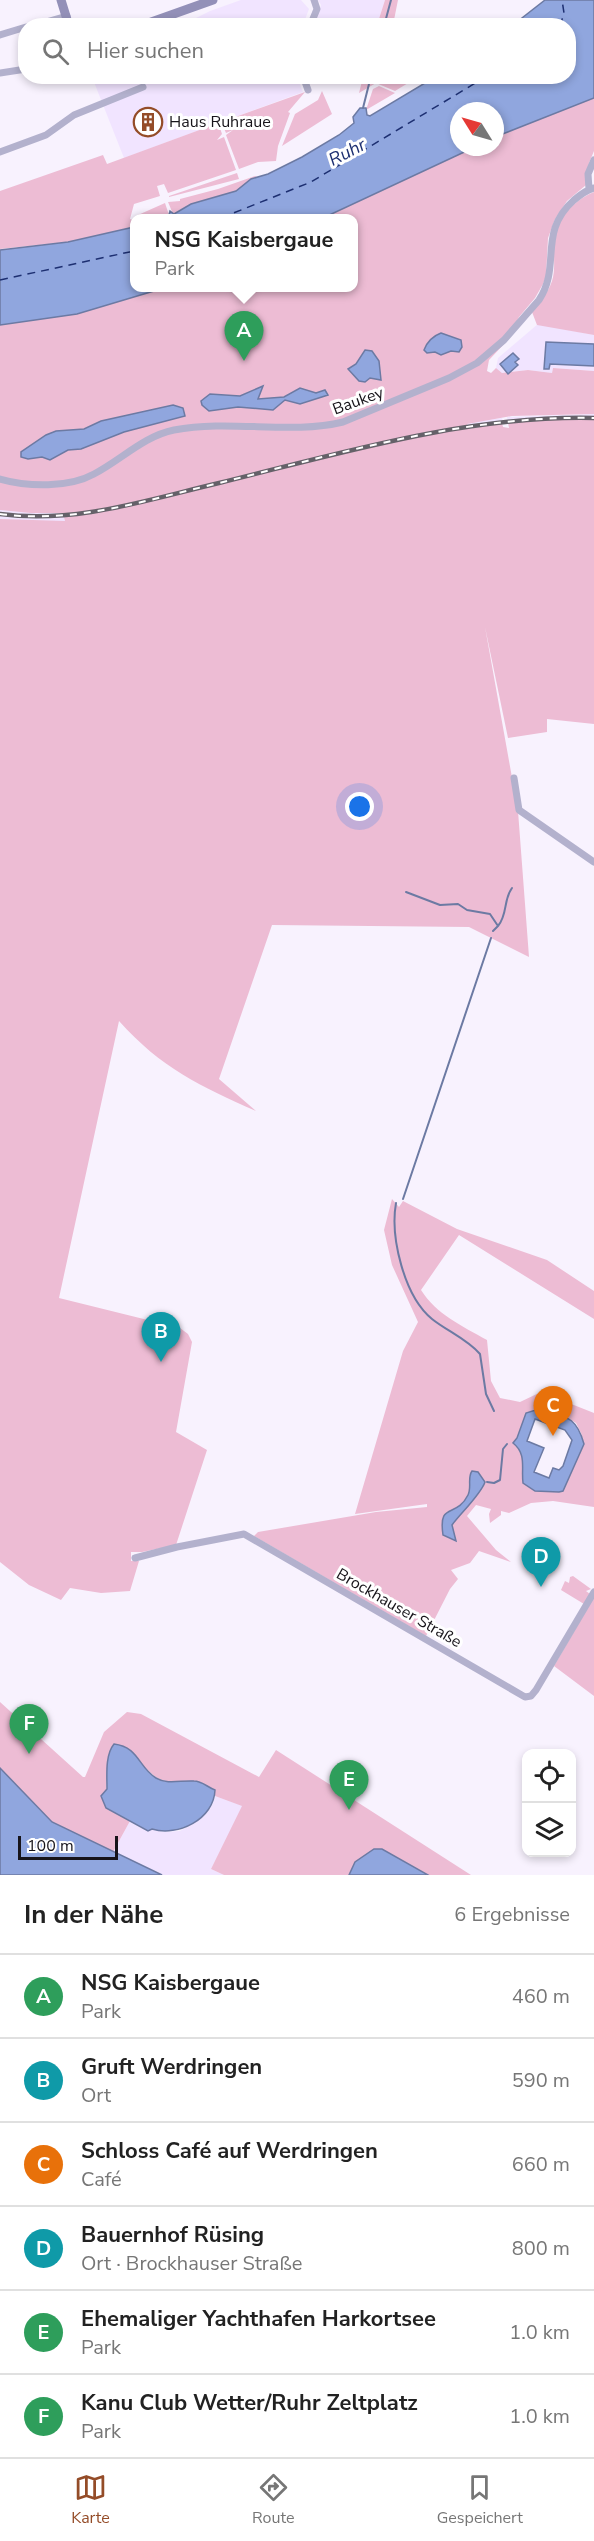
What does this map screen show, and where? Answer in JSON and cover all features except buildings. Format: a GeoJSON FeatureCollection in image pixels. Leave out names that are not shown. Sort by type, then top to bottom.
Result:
{"type":"FeatureCollection","features":[{"type":"Feature","properties":{"kind":"main road"},"geometry":{"type":"LineString","coordinates":[[61,0],[67,18]]}},
{"type":"Feature","properties":{"kind":"main road"},"geometry":{"type":"LineString","coordinates":[[162,18],[213,0]]}},
{"type":"Feature","properties":{"kind":"street"},"geometry":{"type":"LineString","coordinates":[[313,18],[317,9],[314,0]]}},
{"type":"Feature","properties":{"kind":"street"},"geometry":{"type":"LineString","coordinates":[[0,35],[18,29]]}},
{"type":"Feature","properties":{"kind":"street"},"geometry":{"type":"LineString","coordinates":[[0,73],[18,70]]}},
{"type":"Feature","properties":{"kind":"street"},"geometry":{"type":"LineString","coordinates":[[306,84],[308,90]]}},
{"type":"Feature","properties":{"kind":"street"},"geometry":{"type":"LineString","coordinates":[[0,152],[46,135],[69,118],[143,87]]}},
{"type":"Feature","properties":{"kind":"street","name":"Baukey"},"geometry":{"type":"LineString","coordinates":[[0,479],[38,484],[80,481],[142,443],[173,430],[223,424],[322,427],[374,410],[464,371],[491,353],[545,291],[550,274],[550,240],[555,224],[567,206],[592,188],[588,174],[594,160]]}},
{"type":"Feature","properties":{"kind":"street"},"geometry":{"type":"LineString","coordinates":[[514,778],[519,810],[594,862]]}},
{"type":"Feature","properties":{"kind":"street","name":"Brockhauser Straße"},"geometry":{"type":"LineString","coordinates":[[135,1558],[244,1534],[525,1697],[531,1696],[536,1690],[594,1592]]}},
{"type":"Feature","properties":{"kind":"shaded area"},"geometry":{"type":"Polygon","coordinates":[[[241,0],[301,0],[309,9],[306,18],[196,18],[241,0]]]}},
{"type":"Feature","properties":{"kind":"shaded area"},"geometry":{"type":"Polygon","coordinates":[[[318,0],[385,0],[379,18],[317,18],[321,5],[318,0]]]}},
{"type":"Feature","properties":{"kind":"shaded area"},"geometry":{"type":"Polygon","coordinates":[[[385,0],[398,0],[394,18],[379,18],[385,0]]]}},
{"type":"Feature","properties":{"kind":"shaded area"},"geometry":{"type":"Polygon","coordinates":[[[95,84],[300,84],[303,92],[124,158],[95,84]]]}},
{"type":"Feature","properties":{"kind":"shaded area"},"geometry":{"type":"Polygon","coordinates":[[[361,84],[374,84],[359,93],[361,84]]]}},
{"type":"Feature","properties":{"kind":"shaded area"},"geometry":{"type":"Polygon","coordinates":[[[378,84],[406,84],[395,91],[378,84]]]}},
{"type":"Feature","properties":{"kind":"shaded area"},"geometry":{"type":"Polygon","coordinates":[[[379,86],[395,93],[366,110],[373,89],[379,86]]]}},
{"type":"Feature","properties":{"kind":"shaded area"},"geometry":{"type":"Polygon","coordinates":[[[322,91],[332,114],[282,146],[295,114],[318,100],[322,91]]]}},
{"type":"Feature","properties":{"kind":"shaded area"},"geometry":{"type":"Polygon","coordinates":[[[305,92],[288,112],[290,113],[278,146],[276,161],[258,162],[239,169],[226,135],[233,130],[226,133],[223,126],[228,124],[227,120],[305,92]]]}},
{"type":"Feature","properties":{"kind":"shaded area"},"geometry":{"type":"Polygon","coordinates":[[[594,98],[594,151],[589,163],[586,185],[567,201],[555,219],[548,238],[546,276],[543,284],[519,317],[505,343],[489,360],[487,371],[491,373],[496,368],[502,373],[528,370],[552,373],[553,368],[594,371],[594,414],[512,416],[467,424],[468,429],[502,423],[503,427],[509,428],[508,423],[594,420],[594,724],[547,719],[547,732],[508,738],[485,627],[518,811],[529,957],[469,927],[272,925],[219,1079],[256,1111],[199,1084],[166,1064],[119,1021],[59,1298],[180,1328],[188,1334],[192,1342],[176,1432],[207,1450],[176,1545],[131,1552],[131,1561],[139,1561],[130,1591],[101,1593],[70,1588],[61,1600],[29,1585],[0,1562],[0,519],[65,521],[63,513],[0,510],[0,315],[130,291],[358,292],[358,214],[314,214],[450,153],[450,156],[504,156],[504,132],[594,98]]]}},
{"type":"Feature","properties":{"kind":"shaded area"},"geometry":{"type":"Polygon","coordinates":[[[213,125],[215,129],[220,128],[222,134],[217,140],[224,137],[236,170],[168,193],[164,184],[157,186],[160,196],[134,204],[130,214],[130,228],[68,242],[0,249],[0,191],[103,155],[107,164],[213,125]]]}},
{"type":"Feature","properties":{"kind":"shaded area"},"geometry":{"type":"Polygon","coordinates":[[[237,173],[239,179],[169,197],[169,196],[237,173]]]}},
{"type":"Feature","properties":{"kind":"shaded area"},"geometry":{"type":"Polygon","coordinates":[[[257,177],[236,191],[191,204],[173,214],[168,202],[180,201],[180,199],[257,177]]]}},
{"type":"Feature","properties":{"kind":"shaded area"},"geometry":{"type":"Polygon","coordinates":[[[594,192],[594,335],[537,325],[532,312],[546,294],[552,281],[554,240],[558,225],[562,217],[574,205],[594,192]]]}},
{"type":"Feature","properties":{"kind":"shaded area"},"geometry":{"type":"Polygon","coordinates":[[[165,203],[169,214],[140,214],[165,203]]]}},
{"type":"Feature","properties":{"kind":"shaded area"},"geometry":{"type":"Polygon","coordinates":[[[538,324],[594,335],[594,371],[553,368],[552,373],[528,370],[502,373],[496,368],[498,358],[538,324]]]}},
{"type":"Feature","properties":{"kind":"shaded area"},"geometry":{"type":"Polygon","coordinates":[[[594,414],[594,420],[508,423],[507,417],[594,414]]]}},
{"type":"Feature","properties":{"kind":"shaded area"},"geometry":{"type":"Polygon","coordinates":[[[502,418],[503,423],[462,430],[79,520],[56,522],[0,519],[0,510],[48,513],[471,422],[502,418]]]}},
{"type":"Feature","properties":{"kind":"shaded area"},"geometry":{"type":"Polygon","coordinates":[[[392,1199],[399,1207],[403,1201],[457,1229],[547,1260],[594,1291],[594,1319],[459,1235],[421,1290],[442,1313],[487,1340],[491,1381],[500,1398],[520,1402],[541,1392],[594,1413],[594,1507],[553,1501],[531,1503],[509,1513],[501,1511],[501,1515],[490,1523],[491,1509],[476,1505],[467,1516],[496,1550],[511,1562],[479,1551],[470,1563],[451,1570],[458,1579],[450,1589],[426,1636],[254,1536],[258,1532],[376,1512],[427,1507],[427,1504],[355,1514],[403,1351],[418,1322],[392,1265],[384,1230],[392,1199]],[[539,1409],[513,1443],[522,1458],[522,1475],[563,1491],[584,1444],[576,1423],[563,1415],[539,1409]]]}},
{"type":"Feature","properties":{"kind":"shaded area"},"geometry":{"type":"Polygon","coordinates":[[[573,1576],[591,1589],[586,1591],[590,1594],[584,1604],[561,1590],[565,1581],[569,1583],[570,1577],[573,1576]]]}},
{"type":"Feature","properties":{"kind":"shaded area"},"geometry":{"type":"Polygon","coordinates":[[[594,1597],[594,1696],[554,1666],[594,1597]]]}},
{"type":"Feature","properties":{"kind":"shaded area"},"geometry":{"type":"Polygon","coordinates":[[[0,1702],[83,1777],[85,1777],[104,1732],[127,1712],[141,1714],[259,1777],[276,1750],[471,1875],[224,1875],[211,1869],[242,1806],[215,1796],[215,1790],[199,1782],[163,1780],[157,1778],[146,1768],[107,1768],[106,1808],[130,1821],[113,1852],[52,1822],[0,1768],[0,1702]]]}},
{"type":"Feature","properties":{"kind":"shaded area"},"geometry":{"type":"Polygon","coordinates":[[[215,1796],[243,1806],[211,1869],[224,1875],[162,1875],[113,1852],[130,1821],[148,1831],[152,1829],[164,1832],[180,1831],[191,1825],[212,1805],[215,1796]]]}},
{"type":"Feature","properties":{"kind":"water","name":"Ruhr"},"geometry":{"type":"Polygon","coordinates":[[[545,0],[594,0],[594,98],[504,133],[504,102],[450,102],[450,156],[456,156],[332,214],[174,214],[191,204],[236,191],[251,179],[268,174],[302,157],[339,135],[354,123],[353,117],[360,108],[366,108],[367,115],[370,116],[423,84],[576,84],[576,18],[522,18],[545,0]]]}},
{"type":"Feature","properties":{"kind":"water"},"geometry":{"type":"Polygon","coordinates":[[[130,228],[130,292],[151,292],[77,314],[0,325],[0,250],[68,242],[130,228]]]}},
{"type":"Feature","properties":{"kind":"water"},"geometry":{"type":"Polygon","coordinates":[[[441,333],[461,340],[462,347],[459,352],[451,351],[441,355],[435,352],[427,353],[424,350],[435,336],[441,333]]]}},
{"type":"Feature","properties":{"kind":"water"},"geometry":{"type":"Polygon","coordinates":[[[546,342],[594,344],[594,366],[550,364],[549,369],[544,369],[546,342]]]}},
{"type":"Feature","properties":{"kind":"water"},"geometry":{"type":"Polygon","coordinates":[[[365,350],[372,351],[379,361],[381,380],[370,378],[365,382],[359,381],[348,369],[356,364],[365,350]]]}},
{"type":"Feature","properties":{"kind":"water"},"geometry":{"type":"Polygon","coordinates":[[[513,353],[519,359],[515,362],[518,365],[508,374],[500,364],[513,353]]]}},
{"type":"Feature","properties":{"kind":"water"},"geometry":{"type":"Polygon","coordinates":[[[263,386],[258,399],[284,397],[300,388],[316,393],[325,390],[328,395],[300,404],[285,400],[273,410],[238,407],[209,411],[202,405],[201,401],[210,394],[240,396],[263,386]]]}},
{"type":"Feature","properties":{"kind":"water"},"geometry":{"type":"Polygon","coordinates":[[[173,405],[183,408],[185,416],[124,432],[81,449],[68,450],[50,460],[42,457],[28,459],[21,457],[21,452],[56,431],[84,429],[101,421],[173,405]]]}},
{"type":"Feature","properties":{"kind":"water"},"geometry":{"type":"Polygon","coordinates":[[[539,1409],[563,1416],[573,1422],[581,1434],[584,1444],[563,1491],[535,1491],[523,1483],[522,1457],[513,1443],[526,1413],[539,1409]],[[535,1419],[527,1441],[544,1448],[534,1472],[549,1478],[553,1468],[559,1470],[563,1466],[572,1440],[565,1430],[535,1419]]]}},
{"type":"Feature","properties":{"kind":"water"},"geometry":{"type":"Polygon","coordinates":[[[472,1471],[478,1472],[485,1482],[475,1498],[452,1525],[456,1541],[443,1535],[443,1518],[458,1507],[468,1495],[472,1471]]]}},
{"type":"Feature","properties":{"kind":"water"},"geometry":{"type":"Polygon","coordinates":[[[114,1744],[134,1753],[150,1774],[156,1778],[170,1782],[197,1781],[215,1790],[208,1809],[201,1817],[183,1828],[148,1831],[106,1808],[101,1796],[107,1789],[108,1759],[114,1744]]]}},
{"type":"Feature","properties":{"kind":"water"},"geometry":{"type":"Polygon","coordinates":[[[0,1768],[52,1822],[162,1875],[0,1875],[0,1768]]]}},
{"type":"Feature","properties":{"kind":"water"},"geometry":{"type":"Polygon","coordinates":[[[374,1849],[382,1849],[428,1875],[349,1875],[355,1862],[374,1849]]]}},
{"type":"Feature","properties":{"kind":"waterway"},"geometry":{"type":"LineString","coordinates":[[386,18],[391,0]]}},
{"type":"Feature","properties":{"kind":"waterway"},"geometry":{"type":"LineString","coordinates":[[363,108],[369,84]]}},
{"type":"Feature","properties":{"kind":"waterway"},"geometry":{"type":"LineString","coordinates":[[498,926],[512,888]]}},
{"type":"Feature","properties":{"kind":"waterway"},"geometry":{"type":"LineString","coordinates":[[406,892],[440,905],[458,904],[467,910],[490,914],[498,926],[493,931]]}},
{"type":"Feature","properties":{"kind":"waterway"},"geometry":{"type":"LineString","coordinates":[[403,1199],[491,938]]}},
{"type":"Feature","properties":{"kind":"waterway"},"geometry":{"type":"LineString","coordinates":[[396,1203],[397,1249],[414,1296],[432,1319],[480,1354],[486,1394],[494,1411]]}},
{"type":"Feature","properties":{"kind":"waterway"},"geometry":{"type":"LineString","coordinates":[[487,1482],[494,1483],[500,1480],[503,1449],[507,1444]]}},
{"type":"Feature","properties":{"kind":"ferry route"},"geometry":{"type":"LineString","coordinates":[[562,0],[562,18]]}},
{"type":"Feature","properties":{"kind":"ferry route"},"geometry":{"type":"LineString","coordinates":[[231,214],[311,182],[474,84]]}},
{"type":"Feature","properties":{"kind":"ferry route"},"geometry":{"type":"LineString","coordinates":[[0,280],[130,252]]}},
{"type":"Feature","properties":{"kind":"railway"},"geometry":{"type":"LineString","coordinates":[[0,514],[56,516],[111,509],[358,448],[452,429],[547,419],[594,418]]}},
{"type":"Feature","properties":{"kind":"place","name":"Haus Ruhraue"},"geometry":{"type":"Point","coordinates":[148,122]}},
{"type":"Feature","properties":{"kind":"place","name":"NSG Kaisbergaue"},"geometry":{"type":"Point","coordinates":[244,361]}},
{"type":"Feature","properties":{"kind":"place","name":"Gruft Werdringen"},"geometry":{"type":"Point","coordinates":[161,1362]}},
{"type":"Feature","properties":{"kind":"place","name":"Schloss Café auf Werdringen"},"geometry":{"type":"Point","coordinates":[553,1436]}},
{"type":"Feature","properties":{"kind":"place","name":"Bauernhof Rüsing"},"geometry":{"type":"Point","coordinates":[541,1587]}},
{"type":"Feature","properties":{"kind":"place","name":"Kanu Club Wetter/Ruhr Zeltplatz"},"geometry":{"type":"Point","coordinates":[29,1754]}},
{"type":"Feature","properties":{"kind":"place","name":"Ehemaliger Yachthafen Harkortsee"},"geometry":{"type":"Point","coordinates":[349,1810]}}]}
